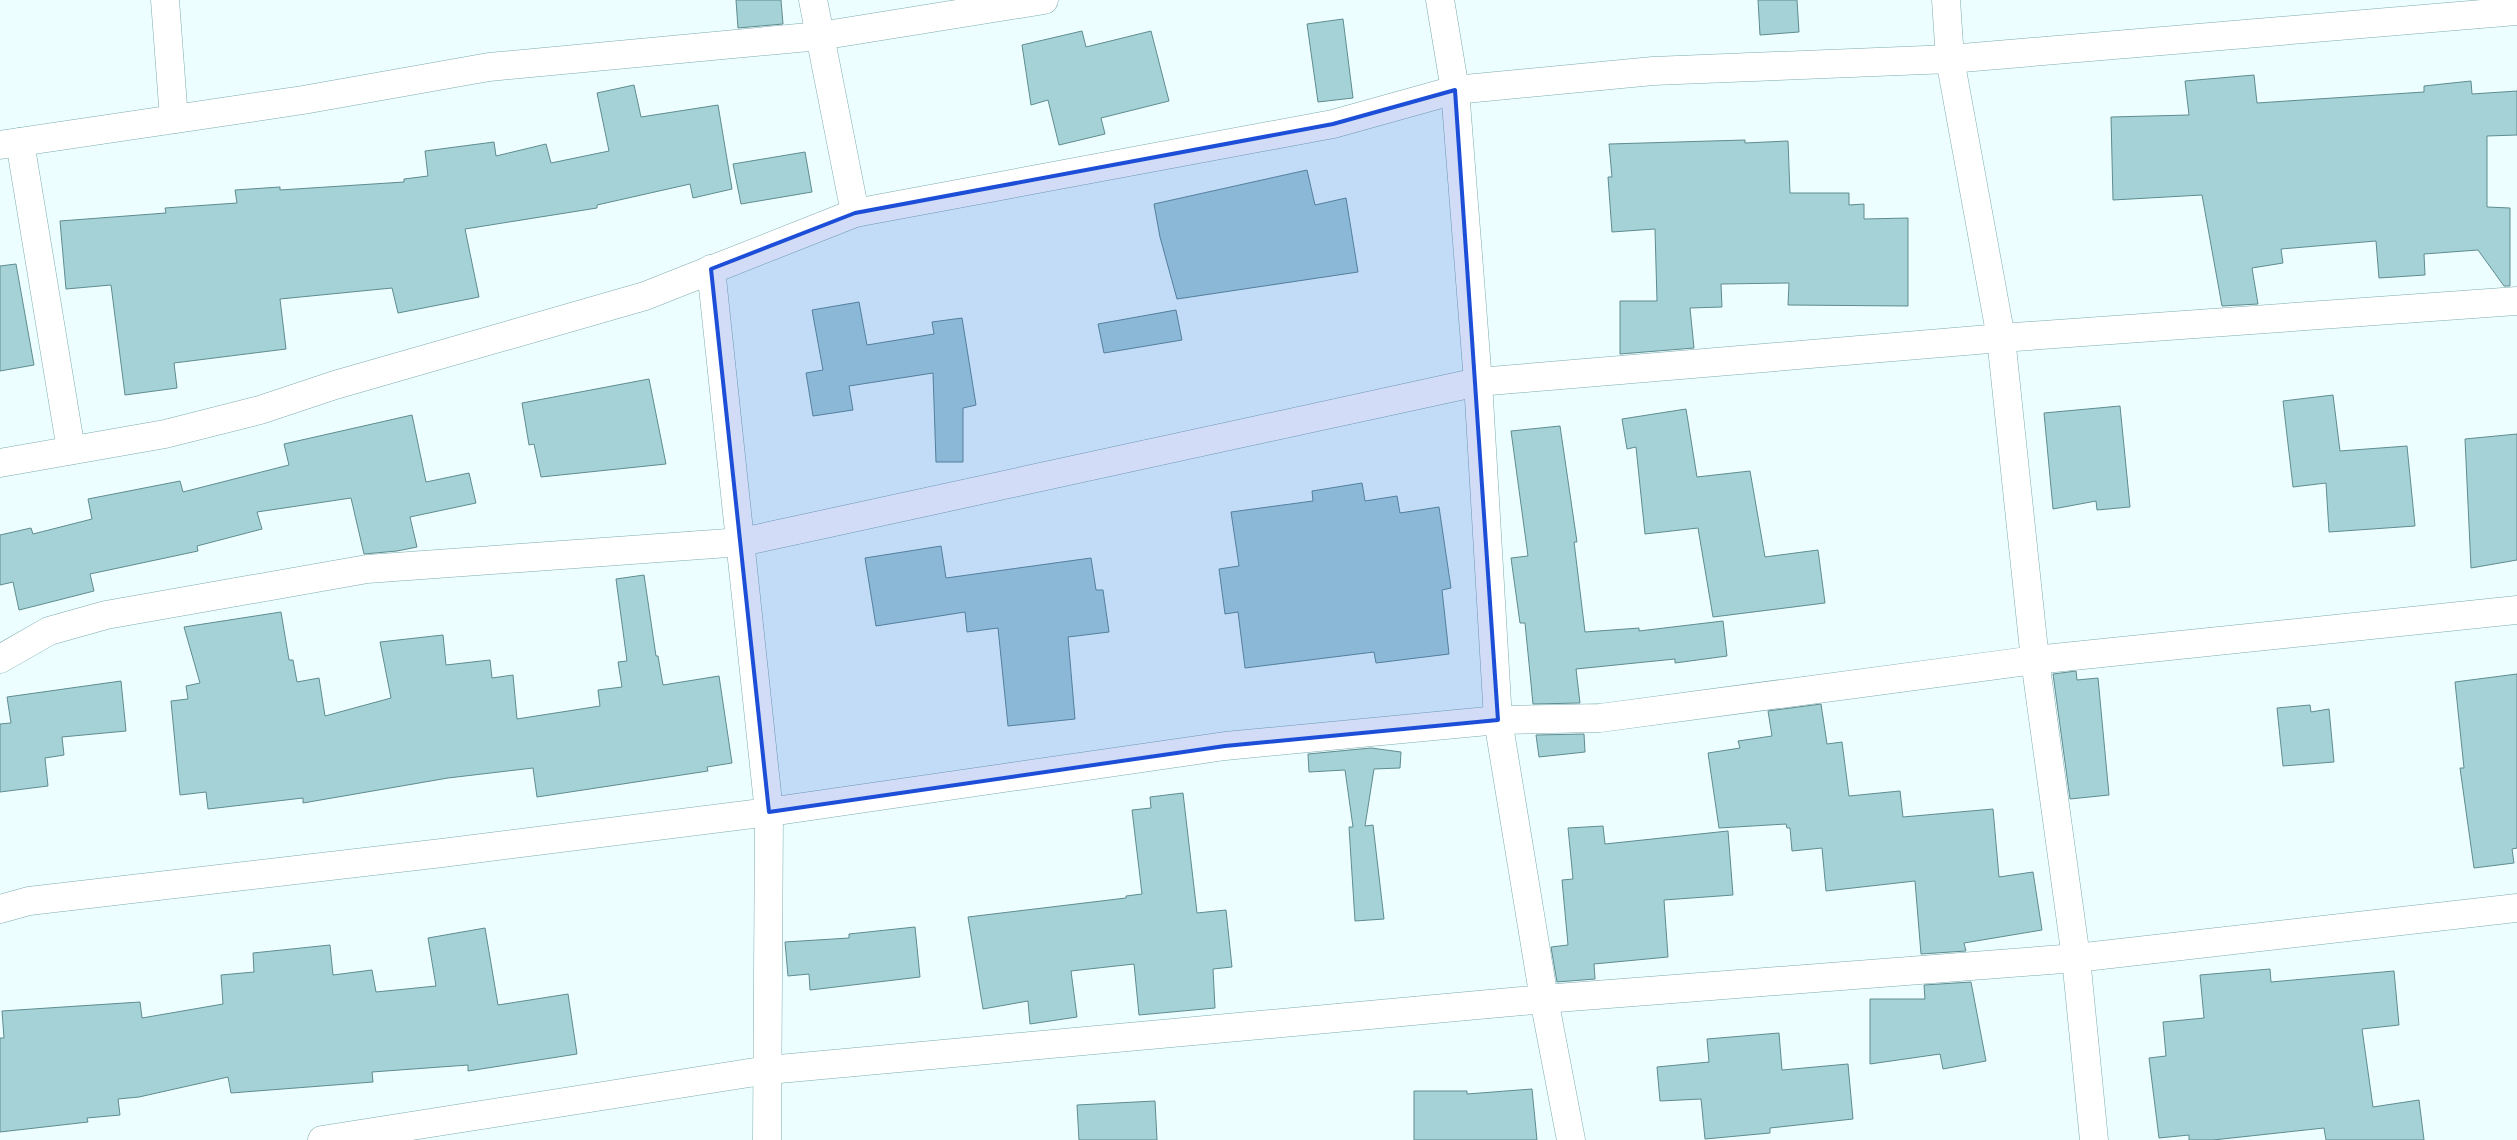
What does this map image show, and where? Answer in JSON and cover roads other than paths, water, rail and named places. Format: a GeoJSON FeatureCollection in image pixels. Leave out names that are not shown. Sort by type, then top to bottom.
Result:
{"type":"FeatureCollection","features":[{"type":"Feature","properties":{"kind":"street"},"geometry":{"type":"LineString","coordinates":[[165,0],[174,119]]}},
{"type":"Feature","properties":{"kind":"street"},"geometry":{"type":"LineString","coordinates":[[814,0],[855,213]]}},
{"type":"Feature","properties":{"kind":"street"},"geometry":{"type":"LineString","coordinates":[[71,450],[10,144],[303,100],[489,67],[820,36],[1044,0]]}},
{"type":"Feature","properties":{"kind":"street"},"geometry":{"type":"LineString","coordinates":[[1440,0],[1455,90],[1478,382],[1498,720],[1544,999],[1571,1140]]}},
{"type":"Feature","properties":{"kind":"street"},"geometry":{"type":"LineString","coordinates":[[1946,0],[1950,59],[2001,338],[2035,660],[2076,958],[2094,1140]]}},
{"type":"Feature","properties":{"kind":"street"},"geometry":{"type":"LineString","coordinates":[[0,463],[165,434],[260,410],[335,385],[645,296],[855,213],[1333,124],[1455,90],[1653,71],[1950,59],[2517,11]]}},
{"type":"Feature","properties":{"kind":"street"},"geometry":{"type":"LineString","coordinates":[[711,269],[742,542],[769,812],[768,1140]]}},
{"type":"Feature","properties":{"kind":"street"},"geometry":{"type":"LineString","coordinates":[[0,659],[49,631],[106,616],[367,569],[742,542],[1478,382],[2001,338],[2517,302]]}},
{"type":"Feature","properties":{"kind":"street"},"geometry":{"type":"LineString","coordinates":[[0,909],[29,902],[442,854],[769,812],[1225,746],[1498,720],[1600,718],[2035,660],[2517,610]]}},
{"type":"Feature","properties":{"kind":"street"},"geometry":{"type":"LineString","coordinates":[[328,1139],[768,1070],[1544,999],[2076,958],[2517,908]]}}]}
